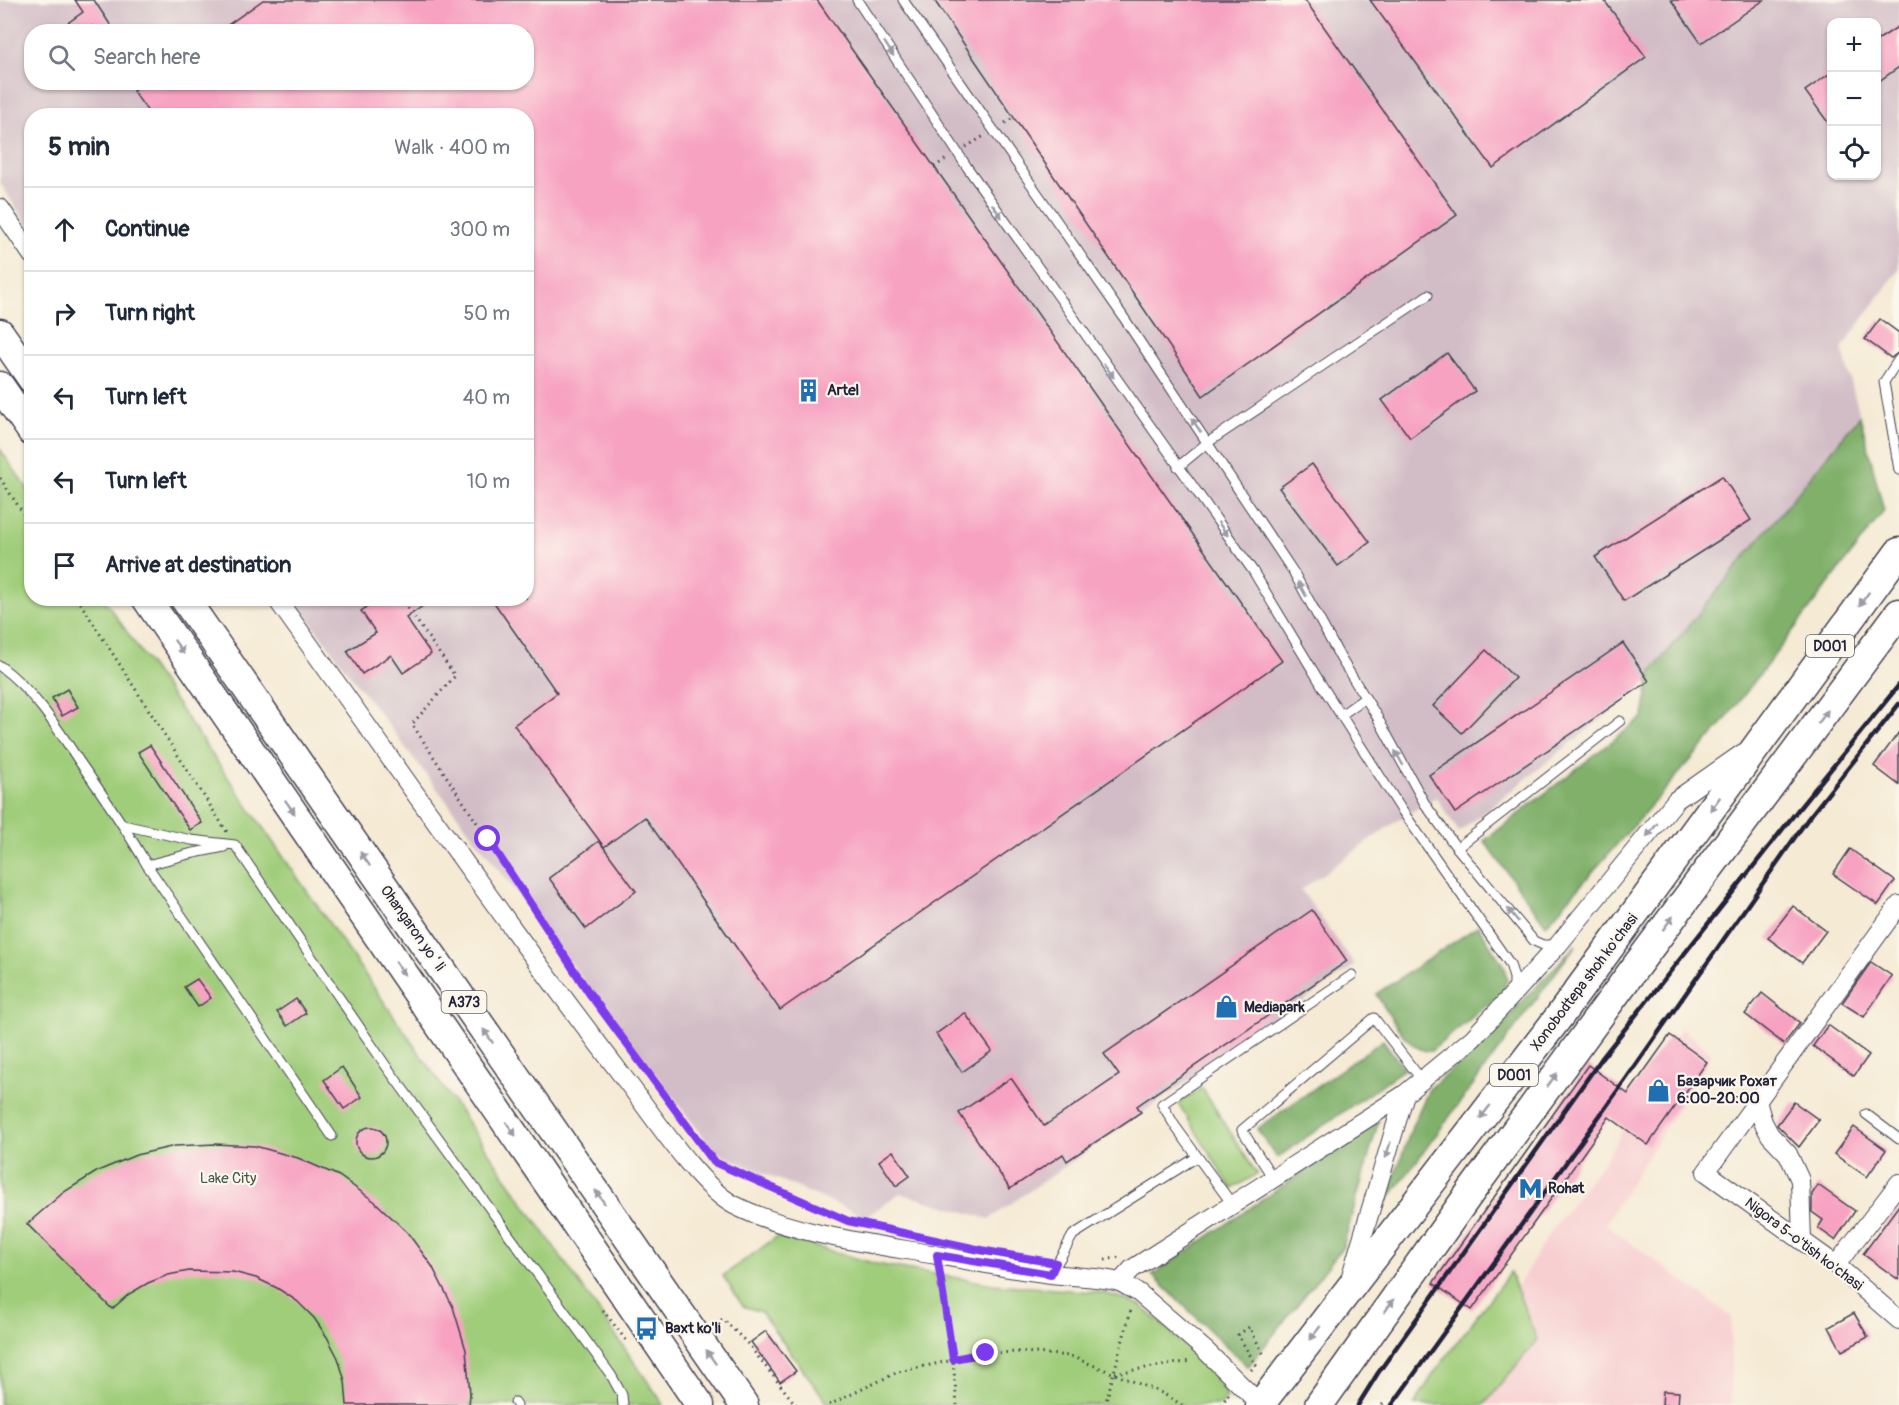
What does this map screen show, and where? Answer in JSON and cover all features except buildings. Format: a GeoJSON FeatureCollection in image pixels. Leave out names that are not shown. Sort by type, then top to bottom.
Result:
{"type":"FeatureCollection","features":[{"type":"Feature","properties":{"kind":"highway"},"geometry":{"type":"LineString","coordinates":[[0,333],[24,368]]}},
{"type":"Feature","properties":{"kind":"highway"},"geometry":{"type":"LineString","coordinates":[[0,386],[24,420]]}},
{"type":"Feature","properties":{"kind":"highway","name":"Xonobodtepa shoh ko'chasi"},"geometry":{"type":"LineString","coordinates":[[1260,1405],[1558,1018],[1899,552]]}},
{"type":"Feature","properties":{"kind":"highway","name":"A373"},"geometry":{"type":"LineString","coordinates":[[151,606],[700,1405]]}},
{"type":"Feature","properties":{"kind":"highway","name":"Ohangaron yoʻli"},"geometry":{"type":"LineString","coordinates":[[190,606],[744,1405]]}},
{"type":"Feature","properties":{"kind":"highway","name":"D001"},"geometry":{"type":"LineString","coordinates":[[1319,1405],[1472,1190],[1899,613]]}},
{"type":"Feature","properties":{"kind":"highway"},"geometry":{"type":"LineString","coordinates":[[1760,742],[1788,764]]}},
{"type":"Feature","properties":{"kind":"street"},"geometry":{"type":"LineString","coordinates":[[0,208],[24,243]]}},
{"type":"Feature","properties":{"kind":"street"},"geometry":{"type":"LineString","coordinates":[[282,606],[581,1022],[678,1148],[717,1193],[732,1204],[784,1224],[878,1245],[1051,1274],[1090,1276],[1120,1282],[1139,1293],[1212,1357],[1260,1405]]}},
{"type":"Feature","properties":{"kind":"street"},"geometry":{"type":"LineString","coordinates":[[1120,1282],[1132,1269],[1405,1094],[1473,1038],[1558,945],[1677,800],[1760,742]]}},
{"type":"Feature","properties":{"kind":"street"},"geometry":{"type":"LineString","coordinates":[[1802,1240],[1800,1180],[1788,1154],[1770,1135],[1763,1122],[1757,1101],[1899,905]]}},
{"type":"Feature","properties":{"kind":"street"},"geometry":{"type":"LineString","coordinates":[[1345,1294],[1405,1094]]}},
{"type":"Feature","properties":{"kind":"street","name":"Nigora 5-o'tish ko'chasi"},"geometry":{"type":"LineString","coordinates":[[1757,1101],[1706,1172],[1836,1265],[1899,1320]]}},
{"type":"Feature","properties":{"kind":"street"},"geometry":{"type":"LineString","coordinates":[[1836,1265],[1899,1183]]}},
{"type":"Feature","properties":{"kind":"lane"},"geometry":{"type":"LineString","coordinates":[[857,0],[967,167],[1253,571],[1401,809],[1510,964],[1514,978],[1514,995]]}},
{"type":"Feature","properties":{"kind":"lane"},"geometry":{"type":"LineString","coordinates":[[903,0],[1096,277],[1294,573],[1425,804],[1457,848],[1534,941],[1544,945],[1558,945]]}},
{"type":"Feature","properties":{"kind":"lane"},"geometry":{"type":"LineString","coordinates":[[1178,467],[1207,443],[1428,295]]}},
{"type":"Feature","properties":{"kind":"lane"},"geometry":{"type":"LineString","coordinates":[[1899,358],[1884,382],[1899,470]]}},
{"type":"Feature","properties":{"kind":"lane"},"geometry":{"type":"LineString","coordinates":[[0,666],[14,676],[42,707],[332,1136]]}},
{"type":"Feature","properties":{"kind":"lane"},"geometry":{"type":"LineString","coordinates":[[1341,715],[1365,698]]}},
{"type":"Feature","properties":{"kind":"lane"},"geometry":{"type":"LineString","coordinates":[[1457,848],[1620,722]]}},
{"type":"Feature","properties":{"kind":"lane"},"geometry":{"type":"LineString","coordinates":[[123,825],[190,840],[235,845],[386,1066],[611,1375],[622,1395],[623,1405]]}},
{"type":"Feature","properties":{"kind":"lane"},"geometry":{"type":"LineString","coordinates":[[147,865],[235,845]]}},
{"type":"Feature","properties":{"kind":"lane"},"geometry":{"type":"LineString","coordinates":[[1232,1204],[1175,1126],[1162,1104],[1352,975]]}},
{"type":"Feature","properties":{"kind":"lane"},"geometry":{"type":"LineString","coordinates":[[1273,1178],[1242,1130],[1374,1018],[1421,1079]]}},
{"type":"Feature","properties":{"kind":"lane"},"geometry":{"type":"LineString","coordinates":[[1866,1114],[1899,1139]]}},
{"type":"Feature","properties":{"kind":"lane"},"geometry":{"type":"LineString","coordinates":[[1051,1274],[1073,1235],[1197,1157]]}},
{"type":"Feature","properties":{"kind":"path"},"geometry":{"type":"LineString","coordinates":[[1003,124],[1013,118]]}},
{"type":"Feature","properties":{"kind":"path"},"geometry":{"type":"LineString","coordinates":[[964,148],[993,130]]}},
{"type":"Feature","properties":{"kind":"path"},"geometry":{"type":"LineString","coordinates":[[934,167],[954,154]]}},
{"type":"Feature","properties":{"kind":"path"},"geometry":{"type":"LineString","coordinates":[[0,478],[24,515]]}},
{"type":"Feature","properties":{"kind":"path"},"geometry":{"type":"LineString","coordinates":[[82,606],[235,845]]}},
{"type":"Feature","properties":{"kind":"path"},"geometry":{"type":"LineString","coordinates":[[407,606],[455,676],[412,724],[589,993],[714,1162],[848,1221],[860,1223]]}},
{"type":"Feature","properties":{"kind":"path"},"geometry":{"type":"LineString","coordinates":[[937,1255],[953,1359],[957,1405]]}},
{"type":"Feature","properties":{"kind":"path"},"geometry":{"type":"LineString","coordinates":[[1102,1261],[1123,1256],[1132,1269]]}},
{"type":"Feature","properties":{"kind":"path"},"geometry":{"type":"LineString","coordinates":[[1105,1405],[1132,1305],[1139,1293]]}},
{"type":"Feature","properties":{"kind":"path"},"geometry":{"type":"LineString","coordinates":[[721,1320],[723,1319],[748,1344],[796,1405]]}},
{"type":"Feature","properties":{"kind":"path"},"geometry":{"type":"LineString","coordinates":[[1247,1374],[1256,1365],[1238,1335],[1249,1327],[1264,1355]]}},
{"type":"Feature","properties":{"kind":"path"},"geometry":{"type":"LineString","coordinates":[[829,1405],[898,1372],[986,1353],[1023,1352],[1070,1356],[1162,1393],[1182,1405]]}},
{"type":"Feature","properties":{"kind":"path"},"geometry":{"type":"LineString","coordinates":[[1113,1373],[1212,1357]]}},
{"type":"Feature","properties":{"kind":"shaded area"},"geometry":{"type":"Polygon","coordinates":[[[0,0],[1899,0],[1899,269],[1842,348],[1860,416],[1651,672],[1649,681],[1459,832],[1436,797],[1398,820],[1301,890],[1355,965],[989,1219],[900,1193],[866,1217],[715,1152],[299,606],[534,606],[534,108],[24,108],[24,220],[0,183],[0,0]]]}},
{"type":"Feature","properties":{"kind":"shaded area"},"geometry":{"type":"Polygon","coordinates":[[[1681,1028],[1712,1053],[1605,1224],[1731,1316],[1731,1405],[1447,1405],[1548,1235],[1609,1154],[1681,1028]]]}},
{"type":"Feature","properties":{"kind":"green space"},"geometry":{"type":"Polygon","coordinates":[[[1860,416],[1884,511],[1719,728],[1546,925],[1484,841],[1643,717],[1651,672],[1860,416]]]}},
{"type":"Feature","properties":{"kind":"green space","name":"Lake City"},"geometry":{"type":"Polygon","coordinates":[[[0,449],[24,484],[24,606],[109,606],[664,1405],[0,1405],[0,449]]]}},
{"type":"Feature","properties":{"kind":"green space"},"geometry":{"type":"Polygon","coordinates":[[[1478,926],[1505,968],[1507,980],[1503,992],[1431,1051],[1423,1050],[1415,1046],[1399,1030],[1376,994],[1478,926]]]}},
{"type":"Feature","properties":{"kind":"green space"},"geometry":{"type":"Polygon","coordinates":[[[1576,945],[1385,1204],[1413,1124],[1429,1089],[1481,1045],[1576,945]]]}},
{"type":"Feature","properties":{"kind":"green space"},"geometry":{"type":"Polygon","coordinates":[[[1383,1040],[1404,1069],[1277,1158],[1257,1129],[1383,1040]]]}},
{"type":"Feature","properties":{"kind":"green space"},"geometry":{"type":"Polygon","coordinates":[[[1202,1088],[1257,1174],[1232,1189],[1178,1103],[1202,1088]]]}},
{"type":"Feature","properties":{"kind":"green space"},"geometry":{"type":"Polygon","coordinates":[[[1379,1120],[1343,1247],[1248,1367],[1152,1275],[1379,1120]]]}},
{"type":"Feature","properties":{"kind":"green space"},"geometry":{"type":"Polygon","coordinates":[[[778,1236],[876,1264],[993,1284],[1105,1293],[1140,1305],[1206,1363],[1227,1397],[1221,1405],[829,1405],[761,1312],[743,1306],[723,1276],[778,1236]]]}},
{"type":"Feature","properties":{"kind":"green space"},"geometry":{"type":"Polygon","coordinates":[[[1510,1272],[1537,1340],[1484,1405],[1414,1405],[1434,1373],[1510,1272]]]}},
{"type":"Feature","properties":{"kind":"railway"},"geometry":{"type":"LineString","coordinates":[[1358,1405],[1378,1373],[1602,1058],[1899,685]]}},
{"type":"Feature","properties":{"kind":"railway"},"geometry":{"type":"LineString","coordinates":[[1392,1405],[1626,1079],[1807,820],[1899,704]]}},
{"type":"Feature","properties":{"kind":"place","name":"Artel"},"geometry":{"type":"Point","coordinates":[809,390]}},
{"type":"Feature","properties":{"kind":"place","name":"Mediapark"},"geometry":{"type":"Point","coordinates":[1226,1007]}},
{"type":"Feature","properties":{"kind":"place","name":"Базарчик Рохат 6:00-20:00"},"geometry":{"type":"Point","coordinates":[1659,1090]}},
{"type":"Feature","properties":{"kind":"place","name":"Rohat"},"geometry":{"type":"Point","coordinates":[1530,1188]}},
{"type":"Feature","properties":{"kind":"place","name":"Baxt ko'li"},"geometry":{"type":"Point","coordinates":[647,1328]}},
{"type":"Feature","properties":{"kind":"route"},"geometry":{"type":"LineString","coordinates":[[488,839],[589,993],[714,1162],[848,1221],[986,1251],[1056,1263],[1051,1274],[937,1255],[953,1359],[986,1353]]}}]}
